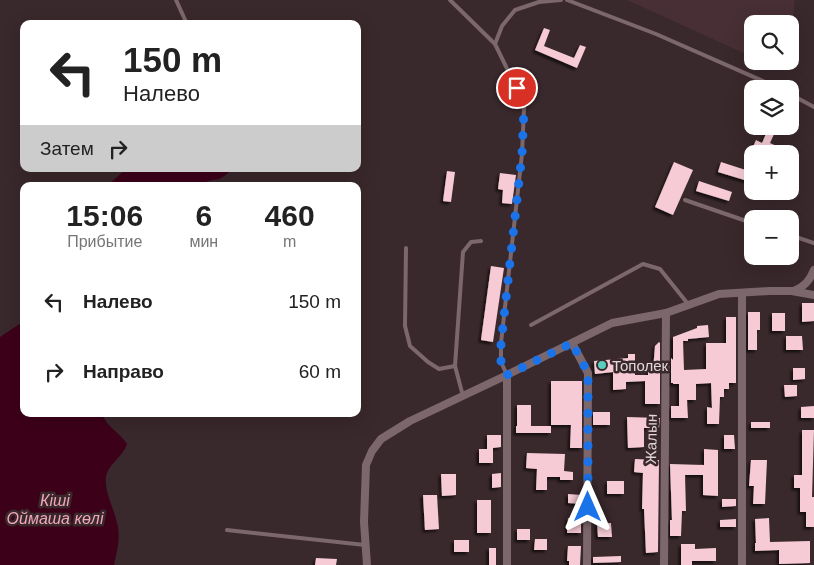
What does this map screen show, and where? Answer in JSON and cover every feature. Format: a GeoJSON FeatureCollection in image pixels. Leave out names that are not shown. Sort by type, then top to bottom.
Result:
{"type":"FeatureCollection","features":[{"type":"Feature","properties":{"kind":"street"},"geometry":{"type":"LineString","coordinates":[[792,291],[801,288],[809,280],[814,270]]}},
{"type":"Feature","properties":{"kind":"street"},"geometry":{"type":"LineString","coordinates":[[366,565],[364,522],[366,465],[372,451],[381,439],[410,421],[612,323],[666,313],[719,294],[792,291],[814,295]]}},
{"type":"Feature","properties":{"kind":"street"},"geometry":{"type":"LineString","coordinates":[[742,293],[742,565]]}},
{"type":"Feature","properties":{"kind":"street","name":"Жалын"},"geometry":{"type":"LineString","coordinates":[[664,565],[666,313]]}},
{"type":"Feature","properties":{"kind":"street"},"geometry":{"type":"LineString","coordinates":[[572,343],[588,373],[587,565]]}},
{"type":"Feature","properties":{"kind":"street"},"geometry":{"type":"LineString","coordinates":[[507,375],[508,565]]}},
{"type":"Feature","properties":{"kind":"lane"},"geometry":{"type":"LineString","coordinates":[[176,0],[185,20]]}},
{"type":"Feature","properties":{"kind":"lane"},"geometry":{"type":"LineString","coordinates":[[450,0],[495,44],[517,88],[524,108],[522,154],[501,344],[501,362],[507,375]]}},
{"type":"Feature","properties":{"kind":"lane"},"geometry":{"type":"LineString","coordinates":[[495,44],[502,26],[515,10],[539,2],[561,0]]}},
{"type":"Feature","properties":{"kind":"lane"},"geometry":{"type":"LineString","coordinates":[[567,0],[656,34],[761,80]]}},
{"type":"Feature","properties":{"kind":"lane"},"geometry":{"type":"LineString","coordinates":[[799,99],[814,107]]}},
{"type":"Feature","properties":{"kind":"lane"},"geometry":{"type":"LineString","coordinates":[[685,200],[744,220]]}},
{"type":"Feature","properties":{"kind":"lane"},"geometry":{"type":"LineString","coordinates":[[799,238],[814,243]]}},
{"type":"Feature","properties":{"kind":"lane"},"geometry":{"type":"LineString","coordinates":[[463,396],[455,366],[463,252],[471,242],[481,241]]}},
{"type":"Feature","properties":{"kind":"lane"},"geometry":{"type":"LineString","coordinates":[[406,248],[404,326],[410,346],[439,369],[455,366]]}},
{"type":"Feature","properties":{"kind":"lane"},"geometry":{"type":"LineString","coordinates":[[531,325],[643,264],[660,269],[689,305]]}},
{"type":"Feature","properties":{"kind":"lane"},"geometry":{"type":"LineString","coordinates":[[227,530],[365,545]]}},
{"type":"Feature","properties":{"kind":"shaded area"},"geometry":{"type":"Polygon","coordinates":[[[627,0],[795,0],[793,15],[744,15],[744,53],[627,0]]]}},
{"type":"Feature","properties":{"kind":"water"},"geometry":{"type":"Polygon","coordinates":[[[123,172],[229,172],[219,179],[206,182],[111,182],[123,172]]]}},
{"type":"Feature","properties":{"kind":"water","name":"Кіші Оймаша көлi"},"geometry":{"type":"Polygon","coordinates":[[[20,324],[20,417],[103,417],[127,444],[107,472],[106,477],[106,488],[116,517],[119,534],[114,565],[0,565],[0,337],[20,324]]]}},
{"type":"Feature","properties":{"kind":"building"},"geometry":{"type":"Polygon","coordinates":[[[544,28],[550,30],[544,46],[574,58],[580,45],[586,47],[577,68],[535,50],[544,28]]]}},
{"type":"Feature","properties":{"kind":"building"},"geometry":{"type":"Polygon","coordinates":[[[765,135],[774,135],[770,143],[774,145],[754,145],[756,140],[762,143],[765,135]]]}},
{"type":"Feature","properties":{"kind":"building"},"geometry":{"type":"Polygon","coordinates":[[[674,162],[693,170],[673,215],[655,207],[674,162]]]}},
{"type":"Feature","properties":{"kind":"building"},"geometry":{"type":"Polygon","coordinates":[[[721,162],[744,169],[744,180],[718,172],[721,162]]]}},
{"type":"Feature","properties":{"kind":"building"},"geometry":{"type":"Polygon","coordinates":[[[447,171],[455,172],[451,202],[443,201],[447,171]]]}},
{"type":"Feature","properties":{"kind":"building"},"geometry":{"type":"Polygon","coordinates":[[[500,173],[516,175],[512,204],[502,203],[503,190],[498,189],[500,173]]]}},
{"type":"Feature","properties":{"kind":"building"},"geometry":{"type":"Polygon","coordinates":[[[699,181],[732,192],[729,201],[696,191],[699,181]]]}},
{"type":"Feature","properties":{"kind":"building"},"geometry":{"type":"Polygon","coordinates":[[[491,266],[504,268],[493,342],[481,340],[491,266]]]}},
{"type":"Feature","properties":{"kind":"building"},"geometry":{"type":"Polygon","coordinates":[[[802,303],[814,303],[814,321],[802,322],[802,303]]]}},
{"type":"Feature","properties":{"kind":"building"},"geometry":{"type":"Polygon","coordinates":[[[748,312],[760,312],[760,330],[757,330],[757,350],[748,350],[748,312]]]}},
{"type":"Feature","properties":{"kind":"building"},"geometry":{"type":"Polygon","coordinates":[[[772,313],[785,313],[785,331],[772,331],[772,313]]]}},
{"type":"Feature","properties":{"kind":"building"},"geometry":{"type":"Polygon","coordinates":[[[726,317],[736,317],[736,383],[729,383],[729,389],[724,389],[724,397],[720,397],[719,424],[707,424],[707,407],[712,408],[711,383],[696,384],[696,400],[687,400],[688,418],[671,418],[671,406],[679,406],[679,384],[671,383],[673,337],[697,328],[697,326],[708,325],[709,337],[683,341],[684,370],[706,369],[706,343],[726,343],[726,317]]]}},
{"type":"Feature","properties":{"kind":"building"},"geometry":{"type":"Polygon","coordinates":[[[786,336],[802,336],[803,350],[786,350],[786,336]]]}},
{"type":"Feature","properties":{"kind":"building"},"geometry":{"type":"Polygon","coordinates":[[[659,342],[660,404],[645,404],[645,381],[626,382],[626,389],[613,390],[613,372],[595,374],[594,361],[628,358],[628,354],[635,354],[635,375],[648,375],[648,370],[653,370],[655,346],[659,342]]]}},
{"type":"Feature","properties":{"kind":"building"},"geometry":{"type":"Polygon","coordinates":[[[793,368],[805,368],[805,379],[793,380],[793,368]]]}},
{"type":"Feature","properties":{"kind":"building"},"geometry":{"type":"Polygon","coordinates":[[[551,381],[582,381],[582,448],[570,448],[571,425],[551,425],[551,381]]]}},
{"type":"Feature","properties":{"kind":"building"},"geometry":{"type":"Polygon","coordinates":[[[784,385],[797,385],[797,396],[785,397],[784,385]]]}},
{"type":"Feature","properties":{"kind":"building"},"geometry":{"type":"Polygon","coordinates":[[[517,405],[531,405],[531,426],[551,426],[551,433],[516,433],[517,405]]]}},
{"type":"Feature","properties":{"kind":"building"},"geometry":{"type":"Polygon","coordinates":[[[814,406],[814,418],[801,418],[801,407],[814,406]]]}},
{"type":"Feature","properties":{"kind":"building"},"geometry":{"type":"Polygon","coordinates":[[[593,412],[610,412],[610,425],[593,425],[593,412]]]}},
{"type":"Feature","properties":{"kind":"building"},"geometry":{"type":"Polygon","coordinates":[[[627,417],[660,418],[659,428],[644,428],[644,447],[628,448],[627,417]]]}},
{"type":"Feature","properties":{"kind":"building"},"geometry":{"type":"Polygon","coordinates":[[[751,422],[770,422],[770,428],[751,428],[751,422]]]}},
{"type":"Feature","properties":{"kind":"building"},"geometry":{"type":"Polygon","coordinates":[[[802,430],[814,430],[812,497],[814,497],[814,527],[806,527],[806,512],[800,512],[800,488],[794,488],[794,475],[802,475],[802,430]]]}},
{"type":"Feature","properties":{"kind":"building"},"geometry":{"type":"Polygon","coordinates":[[[487,435],[501,435],[501,447],[493,448],[493,463],[479,463],[479,449],[487,449],[487,435]]]}},
{"type":"Feature","properties":{"kind":"building"},"geometry":{"type":"Polygon","coordinates":[[[724,435],[734,435],[735,449],[724,449],[724,435]]]}},
{"type":"Feature","properties":{"kind":"building"},"geometry":{"type":"Polygon","coordinates":[[[704,449],[718,450],[718,496],[703,495],[703,475],[685,475],[686,511],[682,511],[681,536],[670,536],[670,520],[672,520],[670,464],[704,465],[704,449]]]}},
{"type":"Feature","properties":{"kind":"building"},"geometry":{"type":"Polygon","coordinates":[[[527,453],[565,454],[564,471],[573,472],[573,480],[547,477],[547,490],[536,490],[537,469],[526,468],[527,453]]]}},
{"type":"Feature","properties":{"kind":"building"},"geometry":{"type":"Polygon","coordinates":[[[635,459],[659,460],[658,552],[646,553],[644,509],[642,509],[643,473],[634,472],[635,459]]]}},
{"type":"Feature","properties":{"kind":"building"},"geometry":{"type":"Polygon","coordinates":[[[751,460],[767,460],[765,504],[753,504],[754,486],[749,486],[751,460]]]}},
{"type":"Feature","properties":{"kind":"building"},"geometry":{"type":"Polygon","coordinates":[[[501,473],[501,487],[492,488],[492,474],[501,473]]]}},
{"type":"Feature","properties":{"kind":"building"},"geometry":{"type":"Polygon","coordinates":[[[441,474],[456,474],[456,495],[442,496],[441,474]]]}},
{"type":"Feature","properties":{"kind":"building"},"geometry":{"type":"Polygon","coordinates":[[[607,481],[624,481],[624,494],[607,494],[607,481]]]}},
{"type":"Feature","properties":{"kind":"building"},"geometry":{"type":"Polygon","coordinates":[[[568,494],[582,495],[582,504],[568,503],[568,494]]]}},
{"type":"Feature","properties":{"kind":"building"},"geometry":{"type":"Polygon","coordinates":[[[423,495],[437,495],[439,529],[425,530],[423,495]]]}},
{"type":"Feature","properties":{"kind":"building"},"geometry":{"type":"Polygon","coordinates":[[[722,499],[736,499],[736,506],[722,507],[722,499]]]}},
{"type":"Feature","properties":{"kind":"building"},"geometry":{"type":"Polygon","coordinates":[[[477,500],[491,500],[491,533],[477,533],[477,500]]]}},
{"type":"Feature","properties":{"kind":"building"},"geometry":{"type":"Polygon","coordinates":[[[568,518],[581,518],[581,533],[567,533],[568,518]]]}},
{"type":"Feature","properties":{"kind":"building"},"geometry":{"type":"Polygon","coordinates":[[[769,518],[770,542],[810,541],[810,563],[779,564],[779,550],[755,551],[755,519],[769,518]]]}},
{"type":"Feature","properties":{"kind":"building"},"geometry":{"type":"Polygon","coordinates":[[[736,519],[736,527],[720,527],[720,520],[736,519]]]}},
{"type":"Feature","properties":{"kind":"building"},"geometry":{"type":"Polygon","coordinates":[[[597,523],[611,523],[612,537],[598,537],[597,523]]]}},
{"type":"Feature","properties":{"kind":"building"},"geometry":{"type":"Polygon","coordinates":[[[517,529],[530,529],[530,540],[517,540],[517,529]]]}},
{"type":"Feature","properties":{"kind":"building"},"geometry":{"type":"Polygon","coordinates":[[[535,539],[547,539],[547,550],[534,550],[535,539]]]}},
{"type":"Feature","properties":{"kind":"building"},"geometry":{"type":"Polygon","coordinates":[[[454,540],[469,540],[469,552],[454,552],[454,540]]]}},
{"type":"Feature","properties":{"kind":"building"},"geometry":{"type":"Polygon","coordinates":[[[681,544],[695,544],[695,549],[716,548],[716,561],[692,561],[692,565],[681,565],[681,544]]]}},
{"type":"Feature","properties":{"kind":"building"},"geometry":{"type":"Polygon","coordinates":[[[568,546],[581,546],[580,565],[569,565],[569,561],[567,561],[568,546]]]}},
{"type":"Feature","properties":{"kind":"building"},"geometry":{"type":"Polygon","coordinates":[[[489,548],[496,548],[496,565],[489,565],[489,548]]]}},
{"type":"Feature","properties":{"kind":"building"},"geometry":{"type":"Polygon","coordinates":[[[621,556],[621,562],[593,563],[593,557],[621,556]]]}},
{"type":"Feature","properties":{"kind":"building"},"geometry":{"type":"Polygon","coordinates":[[[316,558],[337,559],[336,565],[315,565],[316,558]]]}},
{"type":"Feature","properties":{"kind":"place","name":"Тополек"},"geometry":{"type":"Point","coordinates":[602,365]}},
{"type":"Feature","properties":{"kind":"route"},"geometry":{"type":"LineString","coordinates":[[517,88],[524,108],[522,154],[501,344],[501,362],[507,375],[572,343],[588,373],[588,507]]}}]}
